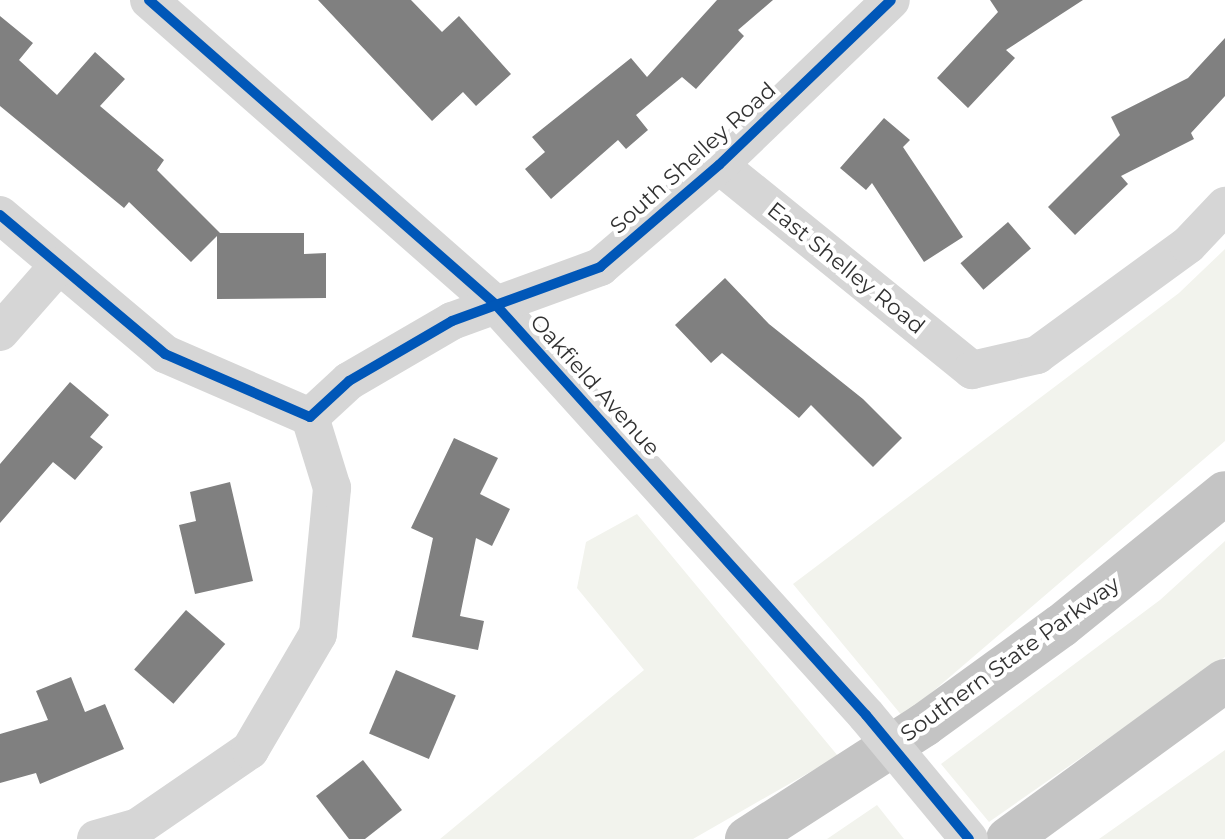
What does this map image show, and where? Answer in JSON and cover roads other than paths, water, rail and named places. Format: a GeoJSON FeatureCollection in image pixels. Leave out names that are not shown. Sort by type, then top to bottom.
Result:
{"type":"FeatureCollection","features":[{"type":"Feature","properties":{"kind":"highway","name":"Southern State Parkway"},"geometry":{"type":"LineString","coordinates":[[747,839],[936,716],[1061,626],[1225,493]]}},
{"type":"Feature","properties":{"kind":"highway"},"geometry":{"type":"LineString","coordinates":[[1008,839],[1225,681]]}},
{"type":"Feature","properties":{"kind":"street","name":"Oakfield Avenue"},"geometry":{"type":"LineString","coordinates":[[149,0],[495,304],[866,715],[969,839]]}},
{"type":"Feature","properties":{"kind":"street","name":"South Shelley Road"},"geometry":{"type":"LineString","coordinates":[[310,417],[349,381],[397,351],[495,304],[576,280],[600,267],[719,165],[891,0]]}},
{"type":"Feature","properties":{"kind":"street","name":"East Shelley Road"},"geometry":{"type":"LineString","coordinates":[[719,165],[972,370],[1037,355],[1188,245],[1225,206]]}},
{"type":"Feature","properties":{"kind":"street"},"geometry":{"type":"LineString","coordinates":[[0,215],[165,354],[310,417],[332,488],[318,634],[250,750],[138,827],[96,839]]}},
{"type":"Feature","properties":{"kind":"street"},"geometry":{"type":"LineString","coordinates":[[0,332],[58,266]]}}]}
